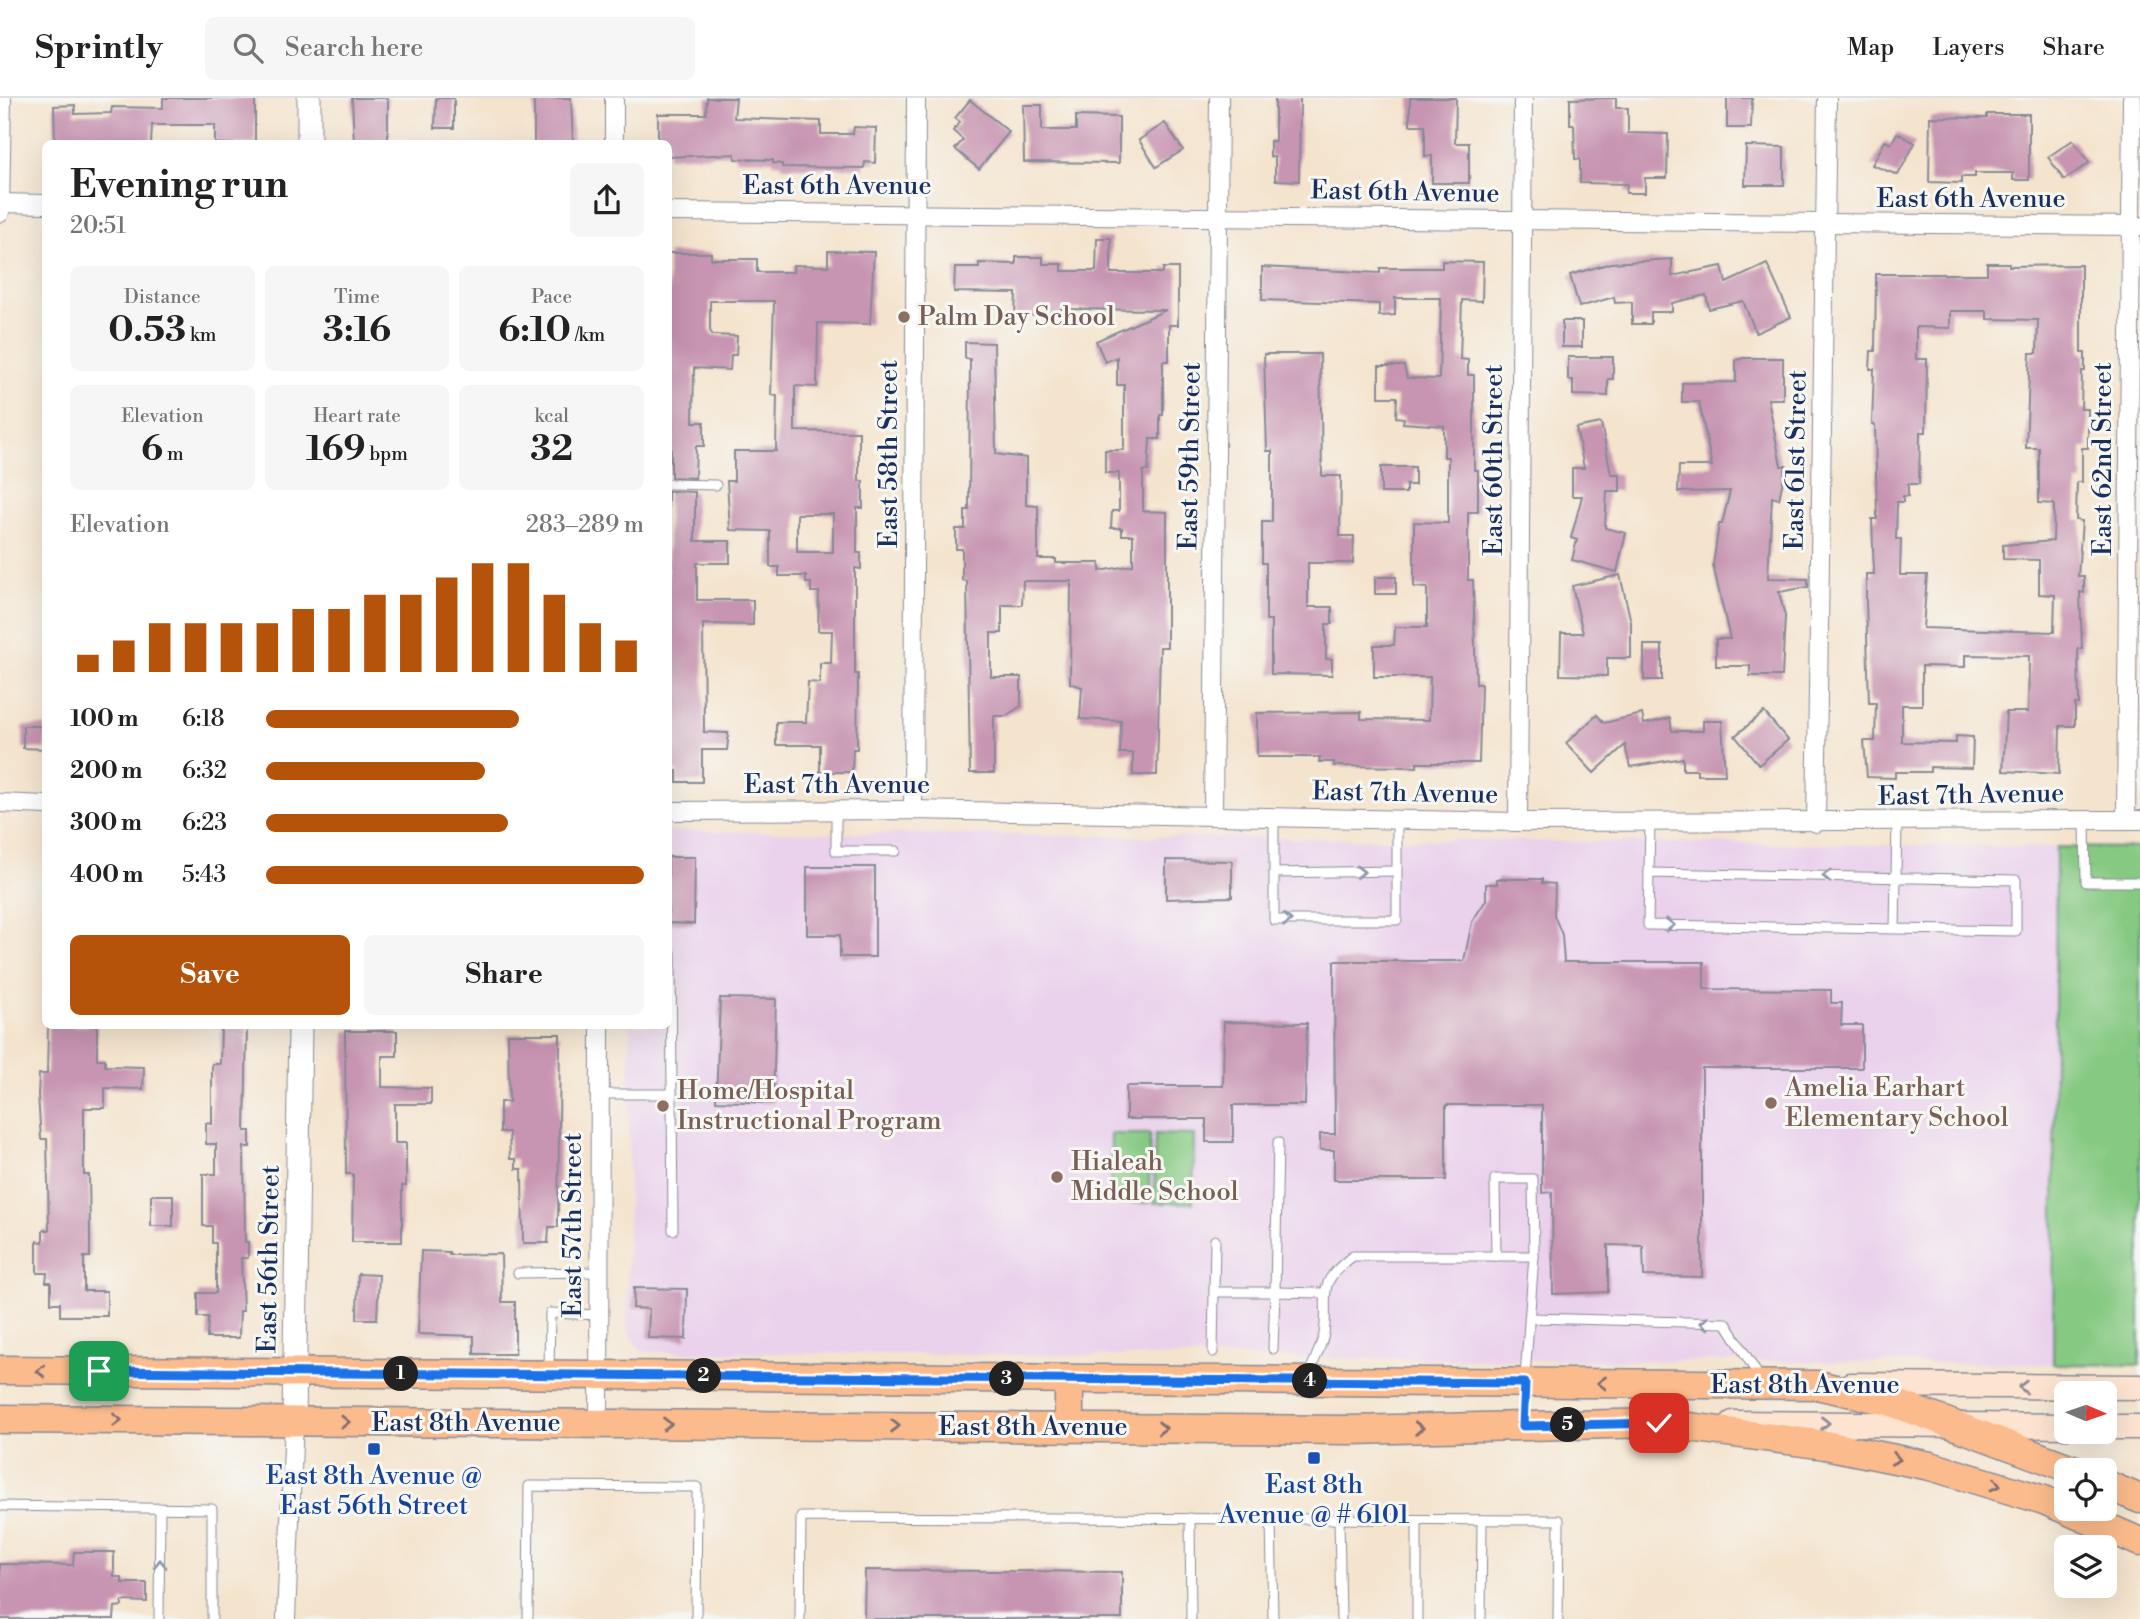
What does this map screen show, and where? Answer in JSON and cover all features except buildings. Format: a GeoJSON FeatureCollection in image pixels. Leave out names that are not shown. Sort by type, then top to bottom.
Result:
{"type":"FeatureCollection","features":[{"type":"Feature","properties":{"kind":"main road","name":"East 8th Avenue"},"geometry":{"type":"LineString","coordinates":[[0,1370],[2140,1387]]}},
{"type":"Feature","properties":{"kind":"main road"},"geometry":{"type":"LineString","coordinates":[[1069,1379],[1069,1427]]}},
{"type":"Feature","properties":{"kind":"main road"},"geometry":{"type":"LineString","coordinates":[[1523,1426],[1525,1383]]}},
{"type":"Feature","properties":{"kind":"main road"},"geometry":{"type":"LineString","coordinates":[[1817,1385],[1889,1401],[2054,1462]]}},
{"type":"Feature","properties":{"kind":"main road","name":"East 8th Avenue"},"geometry":{"type":"LineString","coordinates":[[0,1419],[1351,1430],[1659,1423],[2054,1426]]}},
{"type":"Feature","properties":{"kind":"main road"},"geometry":{"type":"LineString","coordinates":[[1659,1423],[1825,1445],[1930,1465],[2044,1500],[2140,1542]]}},
{"type":"Feature","properties":{"kind":"main road"},"geometry":{"type":"LineString","coordinates":[[2118,1427],[2140,1427]]}},
{"type":"Feature","properties":{"kind":"main road"},"geometry":{"type":"LineString","coordinates":[[2117,1489],[2140,1499]]}},
{"type":"Feature","properties":{"kind":"street"},"geometry":{"type":"LineString","coordinates":[[0,213],[2,98]]}},
{"type":"Feature","properties":{"kind":"street"},"geometry":{"type":"LineString","coordinates":[[309,98],[309,140]]}},
{"type":"Feature","properties":{"kind":"street"},"geometry":{"type":"LineString","coordinates":[[614,98],[614,140]]}},
{"type":"Feature","properties":{"kind":"street","name":"East 58th Street"},"geometry":{"type":"LineString","coordinates":[[913,810],[916,98]]}},
{"type":"Feature","properties":{"kind":"street","name":"East 59th Street"},"geometry":{"type":"LineString","coordinates":[[1213,815],[1219,98]]}},
{"type":"Feature","properties":{"kind":"street","name":"East 60th Street"},"geometry":{"type":"LineString","coordinates":[[1518,821],[1523,98]]}},
{"type":"Feature","properties":{"kind":"street","name":"East 61st Street"},"geometry":{"type":"LineString","coordinates":[[1816,823],[1827,98]]}},
{"type":"Feature","properties":{"kind":"street","name":"East 62nd Street"},"geometry":{"type":"LineString","coordinates":[[2132,98],[2136,226],[2133,820]]}},
{"type":"Feature","properties":{"kind":"street"},"geometry":{"type":"LineString","coordinates":[[0,203],[42,204]]}},
{"type":"Feature","properties":{"kind":"street","name":"East 6th Avenue"},"geometry":{"type":"LineString","coordinates":[[672,212],[1218,215],[2136,226]]}},
{"type":"Feature","properties":{"kind":"street"},"geometry":{"type":"LineString","coordinates":[[0,803],[42,805]]}},
{"type":"Feature","properties":{"kind":"street","name":"East 7th Avenue"},"geometry":{"type":"LineString","coordinates":[[672,811],[913,810],[1650,822],[2133,820]]}},
{"type":"Feature","properties":{"kind":"street","name":"East 56th Street"},"geometry":{"type":"LineString","coordinates":[[286,1619],[296,1374],[300,1029]]}},
{"type":"Feature","properties":{"kind":"street","name":"East 57th Street"},"geometry":{"type":"LineString","coordinates":[[599,1424],[600,1029]]}},
{"type":"Feature","properties":{"kind":"lane"},"geometry":{"type":"LineString","coordinates":[[672,484],[716,485]]}},
{"type":"Feature","properties":{"kind":"lane"},"geometry":{"type":"LineString","coordinates":[[836,811],[836,851],[896,851]]}},
{"type":"Feature","properties":{"kind":"lane"},"geometry":{"type":"LineString","coordinates":[[1274,816],[1274,920],[1397,920],[1397,819]]}},
{"type":"Feature","properties":{"kind":"lane"},"geometry":{"type":"LineString","coordinates":[[2085,820],[2086,882],[2140,882]]}},
{"type":"Feature","properties":{"kind":"lane"},"geometry":{"type":"LineString","coordinates":[[1649,873],[2016,880],[2016,931],[1648,925],[1649,873],[1650,822]]}},
{"type":"Feature","properties":{"kind":"lane"},"geometry":{"type":"LineString","coordinates":[[1895,929],[1896,822]]}},
{"type":"Feature","properties":{"kind":"lane"},"geometry":{"type":"LineString","coordinates":[[1274,873],[1396,871]]}},
{"type":"Feature","properties":{"kind":"lane"},"geometry":{"type":"LineString","coordinates":[[672,1029],[673,1230]]}},
{"type":"Feature","properties":{"kind":"lane"},"geometry":{"type":"LineString","coordinates":[[600,1094],[672,1094]]}},
{"type":"Feature","properties":{"kind":"lane"},"geometry":{"type":"LineString","coordinates":[[1273,1349],[1278,1142]]}},
{"type":"Feature","properties":{"kind":"lane"},"geometry":{"type":"LineString","coordinates":[[1496,1256],[1495,1179],[1533,1179],[1534,1256],[1525,1383]]}},
{"type":"Feature","properties":{"kind":"lane"},"geometry":{"type":"LineString","coordinates":[[1213,1352],[1215,1240]]}},
{"type":"Feature","properties":{"kind":"lane"},"geometry":{"type":"LineString","coordinates":[[1306,1381],[1324,1334],[1324,1293],[1333,1271],[1353,1255],[1534,1256]]}},
{"type":"Feature","properties":{"kind":"lane"},"geometry":{"type":"LineString","coordinates":[[518,1273],[600,1272]]}},
{"type":"Feature","properties":{"kind":"lane"},"geometry":{"type":"LineString","coordinates":[[1214,1292],[1324,1293]]}},
{"type":"Feature","properties":{"kind":"lane"},"geometry":{"type":"LineString","coordinates":[[548,1375],[550,1313],[600,1315]]}},
{"type":"Feature","properties":{"kind":"lane"},"geometry":{"type":"LineString","coordinates":[[1529,1318],[1726,1323],[1764,1385]]}},
{"type":"Feature","properties":{"kind":"lane"},"geometry":{"type":"LineString","coordinates":[[528,1619],[529,1486],[697,1487],[696,1619]]}},
{"type":"Feature","properties":{"kind":"lane"},"geometry":{"type":"LineString","coordinates":[[0,1506],[212,1509],[212,1619]]}},
{"type":"Feature","properties":{"kind":"lane"},"geometry":{"type":"LineString","coordinates":[[159,1619],[160,1508]]}},
{"type":"Feature","properties":{"kind":"lane"},"geometry":{"type":"LineString","coordinates":[[800,1619],[801,1517],[1559,1520],[1558,1619]]}},
{"type":"Feature","properties":{"kind":"lane"},"geometry":{"type":"LineString","coordinates":[[1190,1518],[1191,1619]]}},
{"type":"Feature","properties":{"kind":"lane"},"geometry":{"type":"LineString","coordinates":[[1271,1519],[1273,1619]]}},
{"type":"Feature","properties":{"kind":"lane"},"geometry":{"type":"LineString","coordinates":[[1339,1519],[1341,1619]]}},
{"type":"Feature","properties":{"kind":"lane"},"geometry":{"type":"LineString","coordinates":[[1417,1520],[1418,1619]]}},
{"type":"Feature","properties":{"kind":"lane"},"geometry":{"type":"LineString","coordinates":[[1481,1619],[1482,1520]]}},
{"type":"Feature","properties":{"kind":"shaded area"},"geometry":{"type":"Polygon","coordinates":[[[672,831],[2056,847],[2052,1364],[644,1352],[638,1348],[627,1328],[630,1029],[672,1029],[672,831]]]}},
{"type":"Feature","properties":{"kind":"green space"},"geometry":{"type":"Polygon","coordinates":[[[2056,847],[2140,848],[2140,1365],[2053,1364],[2056,847]]]}},
{"type":"Feature","properties":{"kind":"green space"},"geometry":{"type":"Polygon","coordinates":[[[1111,1134],[1150,1134],[1149,1203],[1110,1202],[1111,1134]]]}},
{"type":"Feature","properties":{"kind":"green space"},"geometry":{"type":"Polygon","coordinates":[[[1155,1134],[1194,1135],[1193,1203],[1154,1203],[1155,1134]]]}},
{"type":"Feature","properties":{"kind":"place","name":"Palm Day School"},"geometry":{"type":"Point","coordinates":[904,317]}},
{"type":"Feature","properties":{"kind":"place","name":"Amelia Earhart Elementary School"},"geometry":{"type":"Point","coordinates":[1771,1103]}},
{"type":"Feature","properties":{"kind":"place","name":"Home/Hospital Instructional Program"},"geometry":{"type":"Point","coordinates":[663,1106]}},
{"type":"Feature","properties":{"kind":"place","name":"Hialeah Middle School"},"geometry":{"type":"Point","coordinates":[1057,1177]}},
{"type":"Feature","properties":{"kind":"place","name":"East 8th Avenue @ East 56th Street"},"geometry":{"type":"Point","coordinates":[374,1449]}},
{"type":"Feature","properties":{"kind":"place","name":"East 8th Avenue @ # 6101"},"geometry":{"type":"Point","coordinates":[1314,1458]}},
{"type":"Feature","properties":{"kind":"route"},"geometry":{"type":"LineString","coordinates":[[99,1371],[1525,1383],[1523,1426],[1659,1423]]}}]}
